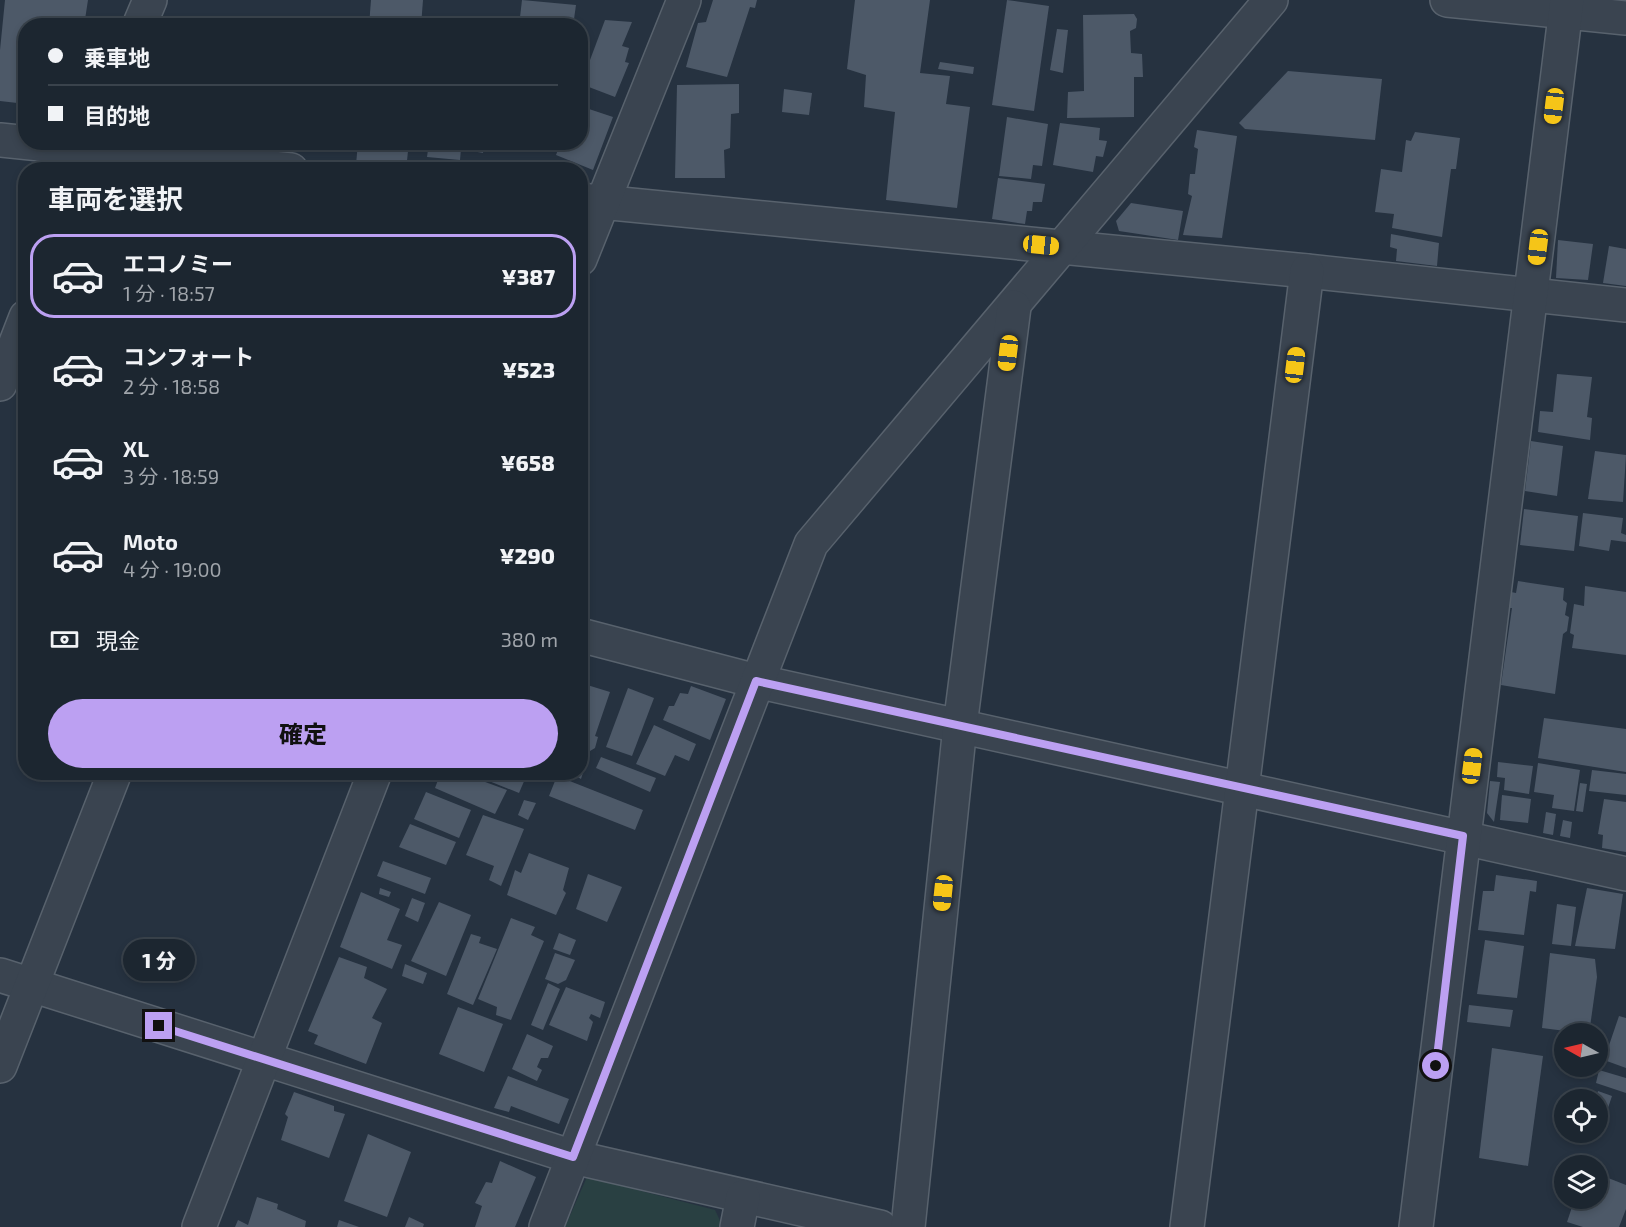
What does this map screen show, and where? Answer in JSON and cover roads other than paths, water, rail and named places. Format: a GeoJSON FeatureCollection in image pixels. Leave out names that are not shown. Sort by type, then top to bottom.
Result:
{"type":"FeatureCollection","features":[{"type":"Feature","properties":{"kind":"street"},"geometry":{"type":"LineString","coordinates":[[142,18],[150,0]]}},
{"type":"Feature","properties":{"kind":"street"},"geometry":{"type":"LineString","coordinates":[[588,220],[592,201],[684,0]]}},
{"type":"Feature","properties":{"kind":"street"},"geometry":{"type":"LineString","coordinates":[[546,1227],[811,544],[1014,307],[1271,0]]}},
{"type":"Feature","properties":{"kind":"street"},"geometry":{"type":"LineString","coordinates":[[1447,0],[1566,6],[1626,18]]}},
{"type":"Feature","properties":{"kind":"street"},"geometry":{"type":"LineString","coordinates":[[1416,1227],[1566,6]]}},
{"type":"Feature","properties":{"kind":"street"},"geometry":{"type":"LineString","coordinates":[[0,140],[18,143]]}},
{"type":"Feature","properties":{"kind":"street"},"geometry":{"type":"LineString","coordinates":[[63,150],[190,162]]}},
{"type":"Feature","properties":{"kind":"street"},"geometry":{"type":"LineString","coordinates":[[592,201],[1307,271],[1626,305]]}},
{"type":"Feature","properties":{"kind":"street"},"geometry":{"type":"LineString","coordinates":[[1187,1227],[1307,271]]}},
{"type":"Feature","properties":{"kind":"street"},"geometry":{"type":"LineString","coordinates":[[908,1227],[960,726],[1014,307]]}},
{"type":"Feature","properties":{"kind":"street"},"geometry":{"type":"LineString","coordinates":[[0,384],[18,338]]}},
{"type":"Feature","properties":{"kind":"street"},"geometry":{"type":"LineString","coordinates":[[588,637],[756,681],[1626,874]]}},
{"type":"Feature","properties":{"kind":"street"},"geometry":{"type":"LineString","coordinates":[[0,1066],[112,780]]}},
{"type":"Feature","properties":{"kind":"street"},"geometry":{"type":"LineString","coordinates":[[199,1227],[372,780]]}},
{"type":"Feature","properties":{"kind":"street"},"geometry":{"type":"LineString","coordinates":[[0,975],[740,1212],[880,1227]]}}]}
